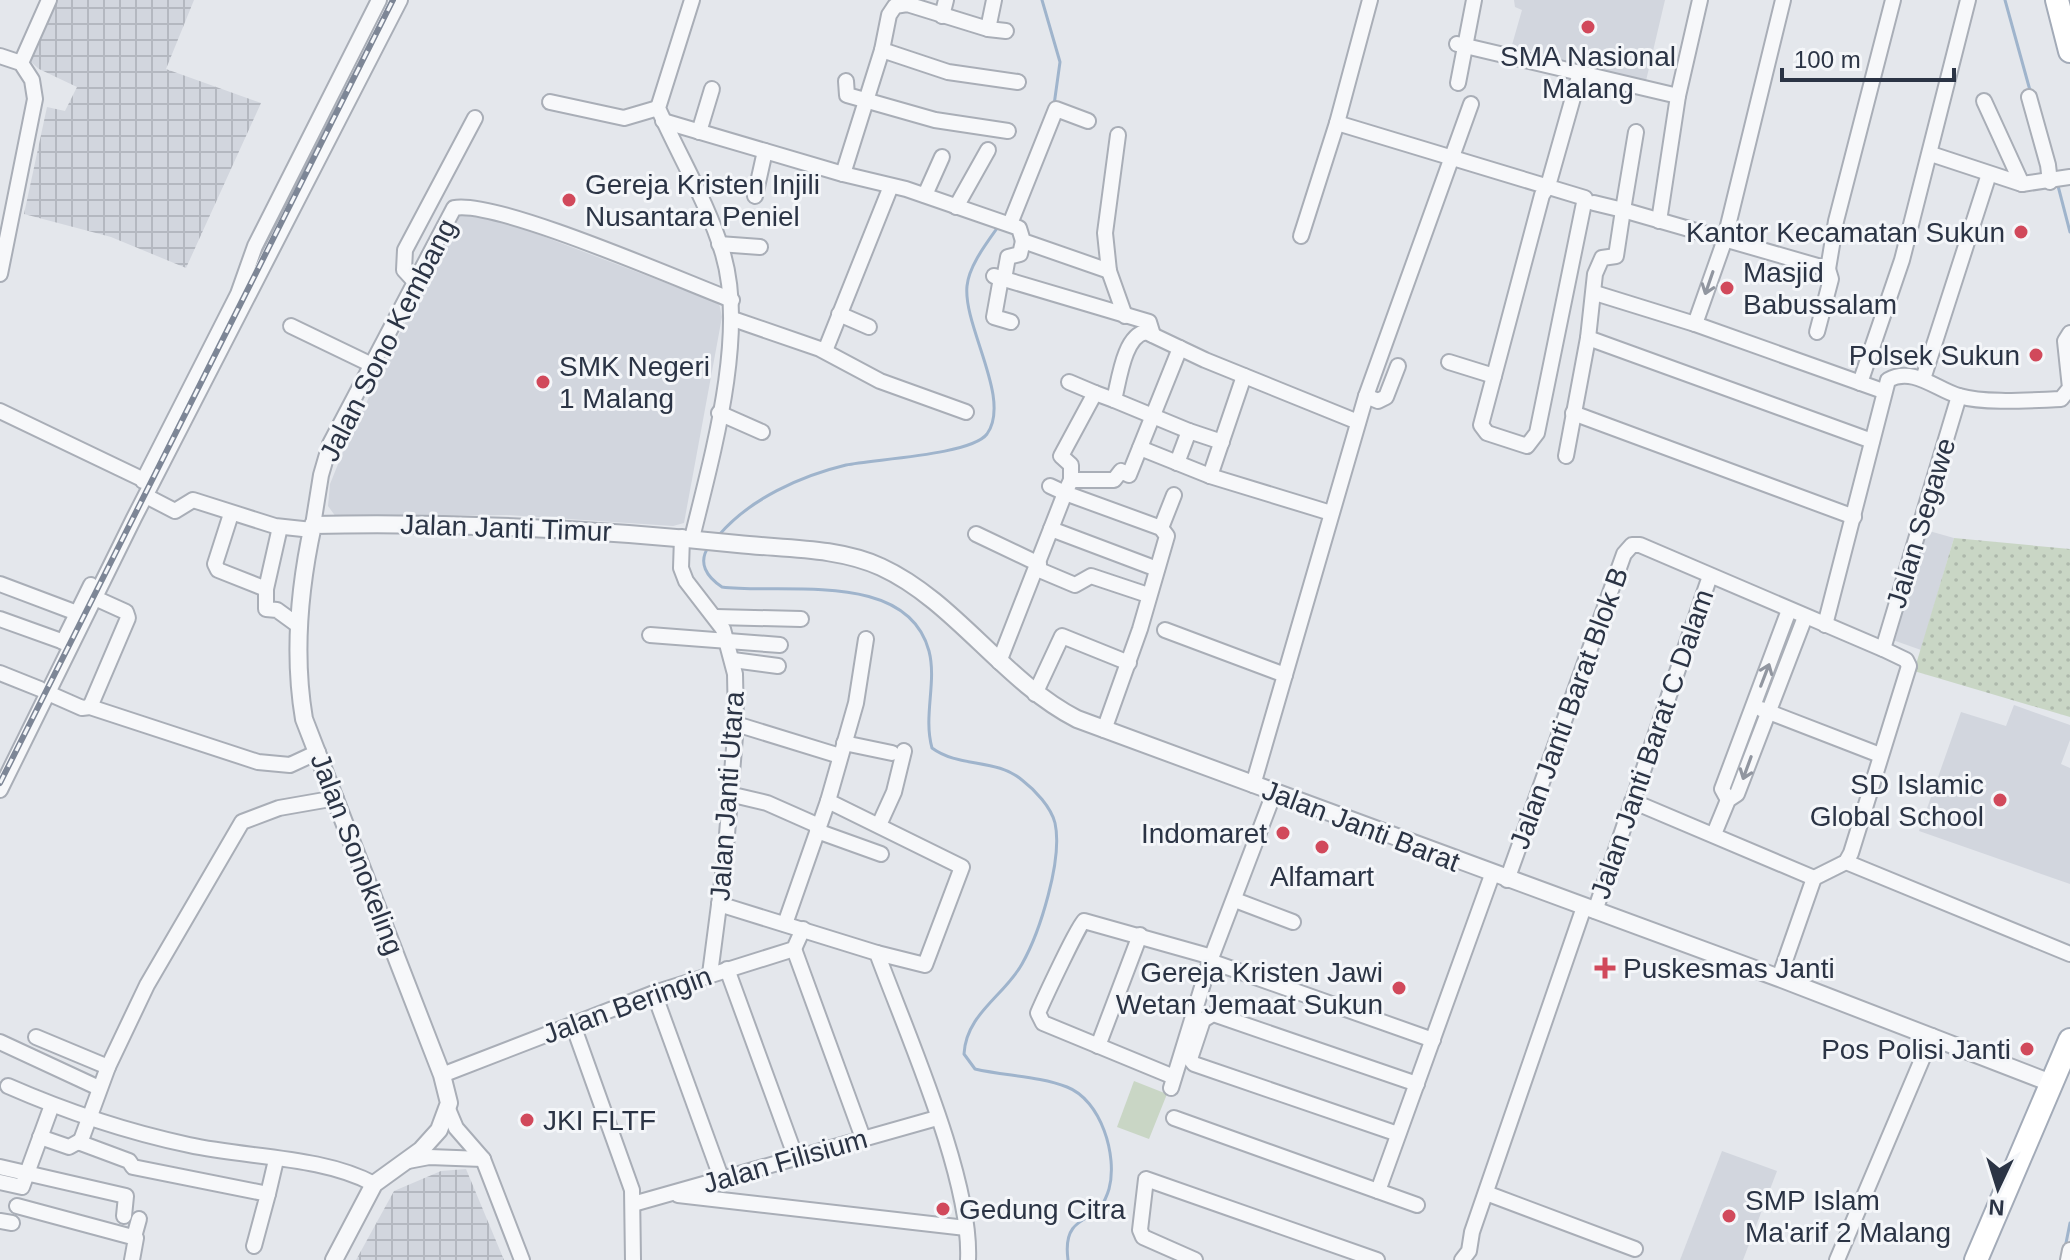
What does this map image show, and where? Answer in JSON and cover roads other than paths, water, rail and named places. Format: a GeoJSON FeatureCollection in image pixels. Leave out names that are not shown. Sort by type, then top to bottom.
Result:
{"type":"FeatureCollection","features":[{"type":"Feature","properties":{"kind":"main road"},"geometry":{"type":"LineString","coordinates":[[2057,0],[2067,28],[2070,51]]}},
{"type":"Feature","properties":{"kind":"main road"},"geometry":{"type":"LineString","coordinates":[[1983,1257],[2070,1040]]}},
{"type":"Feature","properties":{"kind":"street"},"geometry":{"type":"LineString","coordinates":[[21,63],[49,0]]}},
{"type":"Feature","properties":{"kind":"street"},"geometry":{"type":"LineString","coordinates":[[0,790],[77,613],[238,294],[255,246],[379,0]]}},
{"type":"Feature","properties":{"kind":"street"},"geometry":{"type":"LineString","coordinates":[[0,768],[95,598],[400,0]]}},
{"type":"Feature","properties":{"kind":"street"},"geometry":{"type":"LineString","coordinates":[[660,114],[692,0]]}},
{"type":"Feature","properties":{"kind":"street"},"geometry":{"type":"LineString","coordinates":[[942,16],[946,0]]}},
{"type":"Feature","properties":{"kind":"street"},"geometry":{"type":"LineString","coordinates":[[988,29],[994,0]]}},
{"type":"Feature","properties":{"kind":"street"},"geometry":{"type":"LineString","coordinates":[[1301,236],[1337,123],[1370,0]]}},
{"type":"Feature","properties":{"kind":"street"},"geometry":{"type":"LineString","coordinates":[[1458,83],[1462,45],[1474,0]]}},
{"type":"Feature","properties":{"kind":"street"},"geometry":{"type":"LineString","coordinates":[[1659,221],[1678,96],[1700,0]]}},
{"type":"Feature","properties":{"kind":"street"},"geometry":{"type":"LineString","coordinates":[[1695,324],[1724,242],[1783,0]]}},
{"type":"Feature","properties":{"kind":"street"},"geometry":{"type":"LineString","coordinates":[[1817,332],[1831,279],[1828,269],[1836,221],[1893,0]]}},
{"type":"Feature","properties":{"kind":"street"},"geometry":{"type":"LineString","coordinates":[[1860,383],[1884,321],[1931,154],[1968,0]]}},
{"type":"Feature","properties":{"kind":"street"},"geometry":{"type":"LineString","coordinates":[[843,174],[882,50],[889,15],[895,6],[907,4],[988,29],[1006,31]]}},
{"type":"Feature","properties":{"kind":"street"},"geometry":{"type":"LineString","coordinates":[[1462,45],[1678,96]]}},
{"type":"Feature","properties":{"kind":"street"},"geometry":{"type":"LineString","coordinates":[[882,50],[948,72],[1018,82]]}},
{"type":"Feature","properties":{"kind":"street"},"geometry":{"type":"LineString","coordinates":[[0,56],[21,63],[35,89],[33,122],[0,274]]}},
{"type":"Feature","properties":{"kind":"street"},"geometry":{"type":"LineString","coordinates":[[1337,123],[1453,160],[1548,186],[1585,198],[1537,433],[1527,446],[1483,430],[1481,425],[1542,195],[1548,186],[1580,73]]}},
{"type":"Feature","properties":{"kind":"street"},"geometry":{"type":"LineString","coordinates":[[846,81],[845,94],[967,127],[1008,131]]}},
{"type":"Feature","properties":{"kind":"street"},"geometry":{"type":"LineString","coordinates":[[699,132],[712,89]]}},
{"type":"Feature","properties":{"kind":"street"},"geometry":{"type":"LineString","coordinates":[[1931,154],[2022,184],[2059,180],[2029,97]]}},
{"type":"Feature","properties":{"kind":"street"},"geometry":{"type":"LineString","coordinates":[[1984,101],[2022,184]]}},
{"type":"Feature","properties":{"kind":"street"},"geometry":{"type":"LineString","coordinates":[[550,102],[624,118],[660,114],[699,132],[925,195],[1009,224],[1022,231],[1023,241],[1020,254],[1009,256],[988,315],[1011,322]]}},
{"type":"Feature","properties":{"kind":"street"},"geometry":{"type":"LineString","coordinates":[[1253,785],[1366,396],[1471,104]]}},
{"type":"Feature","properties":{"kind":"street"},"geometry":{"type":"LineString","coordinates":[[1009,224],[1056,109],[1088,121]]}},
{"type":"Feature","properties":{"kind":"street","name":"Jalan Janti Utara"},"geometry":{"type":"LineString","coordinates":[[660,114],[719,244],[732,300],[733,319],[719,413],[691,538],[681,568],[686,581],[716,617],[733,660],[736,724],[710,974]]}},
{"type":"Feature","properties":{"kind":"street"},"geometry":{"type":"LineString","coordinates":[[415,282],[404,270],[405,250],[475,118]]}},
{"type":"Feature","properties":{"kind":"street"},"geometry":{"type":"LineString","coordinates":[[1566,456],[1588,338],[1597,266],[1602,258],[1616,256],[1636,132]]}},
{"type":"Feature","properties":{"kind":"street"},"geometry":{"type":"LineString","coordinates":[[1118,135],[1105,233],[1109,271],[1125,316]]}},
{"type":"Feature","properties":{"kind":"street"},"geometry":{"type":"LineString","coordinates":[[956,207],[988,150]]}},
{"type":"Feature","properties":{"kind":"street"},"geometry":{"type":"LineString","coordinates":[[755,196],[765,151]]}},
{"type":"Feature","properties":{"kind":"street"},"geometry":{"type":"LineString","coordinates":[[925,195],[942,157]]}},
{"type":"Feature","properties":{"kind":"street"},"geometry":{"type":"LineString","coordinates":[[1923,379],[1989,174]]}},
{"type":"Feature","properties":{"kind":"street"},"geometry":{"type":"LineString","coordinates":[[825,351],[891,186]]}},
{"type":"Feature","properties":{"kind":"street"},"geometry":{"type":"LineString","coordinates":[[1594,203],[1828,269]]}},
{"type":"Feature","properties":{"kind":"street","name":"Jalan Sono Kembang"},"geometry":{"type":"LineString","coordinates":[[313,527],[323,461],[449,214],[465,205],[516,218],[732,300]]}},
{"type":"Feature","properties":{"kind":"street"},"geometry":{"type":"LineString","coordinates":[[1023,241],[1109,271]]}},
{"type":"Feature","properties":{"kind":"street"},"geometry":{"type":"LineString","coordinates":[[719,244],[760,247]]}},
{"type":"Feature","properties":{"kind":"street"},"geometry":{"type":"LineString","coordinates":[[999,278],[1149,322],[1153,335]]}},
{"type":"Feature","properties":{"kind":"street"},"geometry":{"type":"LineString","coordinates":[[1595,293],[1695,324],[1883,391]]}},
{"type":"Feature","properties":{"kind":"street"},"geometry":{"type":"LineString","coordinates":[[839,314],[869,327]]}},
{"type":"Feature","properties":{"kind":"street"},"geometry":{"type":"LineString","coordinates":[[733,319],[825,351],[880,381],[966,412]]}},
{"type":"Feature","properties":{"kind":"street"},"geometry":{"type":"LineString","coordinates":[[291,326],[372,365]]}},
{"type":"Feature","properties":{"kind":"street"},"geometry":{"type":"LineString","coordinates":[[1114,400],[1131,341],[1138,333],[1153,335],[1358,422]]}},
{"type":"Feature","properties":{"kind":"street"},"geometry":{"type":"LineString","coordinates":[[1825,625],[1888,380],[1894,376],[1923,379],[1959,396],[2061,399],[2070,388],[2065,341],[2070,333]]}},
{"type":"Feature","properties":{"kind":"street"},"geometry":{"type":"LineString","coordinates":[[1588,338],[1872,441]]}},
{"type":"Feature","properties":{"kind":"street"},"geometry":{"type":"LineString","coordinates":[[1050,486],[1068,487],[1114,480],[1121,471],[1129,475],[1180,348]]}},
{"type":"Feature","properties":{"kind":"street"},"geometry":{"type":"LineString","coordinates":[[1449,362],[1494,376]]}},
{"type":"Feature","properties":{"kind":"street"},"geometry":{"type":"LineString","coordinates":[[1366,396],[1378,401],[1386,397],[1398,366]]}},
{"type":"Feature","properties":{"kind":"street"},"geometry":{"type":"LineString","coordinates":[[1210,476],[1244,376]]}},
{"type":"Feature","properties":{"kind":"street"},"geometry":{"type":"LineString","coordinates":[[1069,382],[1222,442]]}},
{"type":"Feature","properties":{"kind":"street"},"geometry":{"type":"LineString","coordinates":[[999,662],[1068,487],[1071,465],[1061,456],[1095,393]]}},
{"type":"Feature","properties":{"kind":"street","name":"Jalan Segawe"},"geometry":{"type":"LineString","coordinates":[[1883,649],[1959,396]]}},
{"type":"Feature","properties":{"kind":"street"},"geometry":{"type":"LineString","coordinates":[[0,411],[144,480]]}},
{"type":"Feature","properties":{"kind":"street"},"geometry":{"type":"LineString","coordinates":[[719,413],[762,432]]}},
{"type":"Feature","properties":{"kind":"street"},"geometry":{"type":"LineString","coordinates":[[1573,413],[1854,517]]}},
{"type":"Feature","properties":{"kind":"street"},"geometry":{"type":"LineString","coordinates":[[1177,463],[1189,431]]}},
{"type":"Feature","properties":{"kind":"street"},"geometry":{"type":"LineString","coordinates":[[1140,448],[1210,476],[1331,513]]}},
{"type":"Feature","properties":{"kind":"street"},"geometry":{"type":"LineString","coordinates":[[1068,487],[1161,528],[1167,536],[1129,663],[1104,730]]}},
{"type":"Feature","properties":{"kind":"street"},"geometry":{"type":"LineString","coordinates":[[1161,528],[1174,495]]}},
{"type":"Feature","properties":{"kind":"street"},"geometry":{"type":"LineString","coordinates":[[146,496],[175,511],[193,500],[280,527],[313,527]]}},
{"type":"Feature","properties":{"kind":"street"},"geometry":{"type":"LineString","coordinates":[[231,514],[215,564],[218,570],[266,589]]}},
{"type":"Feature","properties":{"kind":"street","name":"Jalan Janti Timur"},"geometry":{"type":"LineString","coordinates":[[313,527],[503,524],[691,538]]}},
{"type":"Feature","properties":{"kind":"street"},"geometry":{"type":"LineString","coordinates":[[280,527],[266,589],[266,609],[277,610],[299,626]]}},
{"type":"Feature","properties":{"kind":"street","name":"Jalan Sonokeling"},"geometry":{"type":"LineString","coordinates":[[313,527],[299,626],[300,692],[304,719],[442,1075],[448,1109]]}},
{"type":"Feature","properties":{"kind":"street"},"geometry":{"type":"LineString","coordinates":[[1051,529],[1157,569]]}},
{"type":"Feature","properties":{"kind":"street"},"geometry":{"type":"LineString","coordinates":[[976,534],[1075,585],[1091,576],[1148,595]]}},
{"type":"Feature","properties":{"kind":"street","name":"Jalan Janti Barat"},"geometry":{"type":"LineString","coordinates":[[691,538],[827,553],[879,566],[910,585],[1035,694],[1077,719],[1500,878],[1779,978],[2051,1083]]}},
{"type":"Feature","properties":{"kind":"street","name":"Jalan Janti Barat Blok B"},"geometry":{"type":"LineString","coordinates":[[1378,1191],[1433,1040],[1500,878],[1624,554],[1632,545],[1640,545]]}},
{"type":"Feature","properties":{"kind":"street","name":"Jalan Janti Barat C Dalam"},"geometry":{"type":"LineString","coordinates":[[1640,545],[1906,660],[1908,674],[1880,755]]}},
{"type":"Feature","properties":{"kind":"street","name":"Jalan Janti Barat C Dalam"},"geometry":{"type":"LineString","coordinates":[[1463,1258],[1469,1251],[1472,1232],[1486,1193],[1632,801],[1710,576]]}},
{"type":"Feature","properties":{"kind":"street"},"geometry":{"type":"LineString","coordinates":[[0,584],[77,613]]}},
{"type":"Feature","properties":{"kind":"street"},"geometry":{"type":"LineString","coordinates":[[90,707],[128,618],[126,612],[95,598]]}},
{"type":"Feature","properties":{"kind":"street"},"geometry":{"type":"LineString","coordinates":[[1728,800],[1722,789],[1789,610]]}},
{"type":"Feature","properties":{"kind":"street"},"geometry":{"type":"LineString","coordinates":[[716,617],[801,619]]}},
{"type":"Feature","properties":{"kind":"street"},"geometry":{"type":"LineString","coordinates":[[1714,834],[1728,800],[1737,794],[1805,617]]}},
{"type":"Feature","properties":{"kind":"street"},"geometry":{"type":"LineString","coordinates":[[0,619],[64,642]]}},
{"type":"Feature","properties":{"kind":"street"},"geometry":{"type":"LineString","coordinates":[[1165,630],[1285,675]]}},
{"type":"Feature","properties":{"kind":"street"},"geometry":{"type":"LineString","coordinates":[[650,635],[780,645]]}},
{"type":"Feature","properties":{"kind":"street"},"geometry":{"type":"LineString","coordinates":[[1035,694],[1062,636],[1129,663]]}},
{"type":"Feature","properties":{"kind":"street"},"geometry":{"type":"LineString","coordinates":[[785,924],[828,801],[856,703],[866,639]]}},
{"type":"Feature","properties":{"kind":"street"},"geometry":{"type":"LineString","coordinates":[[733,660],[778,666]]}},
{"type":"Feature","properties":{"kind":"street"},"geometry":{"type":"LineString","coordinates":[[2,678],[44,691],[82,708],[90,707],[258,762],[290,765],[318,752]]}},
{"type":"Feature","properties":{"kind":"street"},"geometry":{"type":"LineString","coordinates":[[1753,706],[1880,755],[1846,862],[1814,878],[1779,978]]}},
{"type":"Feature","properties":{"kind":"street"},"geometry":{"type":"LineString","coordinates":[[736,724],[842,749],[898,752],[894,792],[879,825]]}},
{"type":"Feature","properties":{"kind":"street"},"geometry":{"type":"LineString","coordinates":[[1274,793],[1211,959],[1173,1082],[1043,1023],[1038,1013],[1062,970],[1081,923],[1140,935],[1211,959],[1433,1040]]}},
{"type":"Feature","properties":{"kind":"street"},"geometry":{"type":"LineString","coordinates":[[729,794],[767,803],[818,829],[881,854]]}},
{"type":"Feature","properties":{"kind":"street"},"geometry":{"type":"LineString","coordinates":[[80,1143],[99,1088],[147,985],[242,822],[279,808],[336,798]]}},
{"type":"Feature","properties":{"kind":"street"},"geometry":{"type":"LineString","coordinates":[[719,904],[925,965],[962,867],[828,801]]}},
{"type":"Feature","properties":{"kind":"street"},"geometry":{"type":"LineString","coordinates":[[1632,801],[1814,878]]}},
{"type":"Feature","properties":{"kind":"street"},"geometry":{"type":"LineString","coordinates":[[1846,862],[2070,954]]}},
{"type":"Feature","properties":{"kind":"street"},"geometry":{"type":"LineString","coordinates":[[1235,900],[1293,922]]}},
{"type":"Feature","properties":{"kind":"street"},"geometry":{"type":"LineString","coordinates":[[803,929],[794,949],[863,1138]]}},
{"type":"Feature","properties":{"kind":"street"},"geometry":{"type":"LineString","coordinates":[[1098,1046],[1140,935]]}},
{"type":"Feature","properties":{"kind":"street","name":"Jalan Beringin"},"geometry":{"type":"LineString","coordinates":[[442,1075],[654,993],[794,949]]}},
{"type":"Feature","properties":{"kind":"street"},"geometry":{"type":"LineString","coordinates":[[877,953],[937,1118],[966,1228],[968,1260]]}},
{"type":"Feature","properties":{"kind":"street"},"geometry":{"type":"LineString","coordinates":[[727,969],[796,1158]]}},
{"type":"Feature","properties":{"kind":"street"},"geometry":{"type":"LineString","coordinates":[[654,993],[722,1180]]}},
{"type":"Feature","properties":{"kind":"street"},"geometry":{"type":"LineString","coordinates":[[1398,1134],[1194,1064],[1190,1056],[1203,1020],[1213,1014],[1417,1084]]}},
{"type":"Feature","properties":{"kind":"street"},"geometry":{"type":"LineString","coordinates":[[573,1025],[628,1176],[633,1204],[633,1260]]}},
{"type":"Feature","properties":{"kind":"street"},"geometry":{"type":"LineString","coordinates":[[1837,1260],[1932,1036]]}},
{"type":"Feature","properties":{"kind":"street"},"geometry":{"type":"LineString","coordinates":[[36,1037],[108,1067]]}},
{"type":"Feature","properties":{"kind":"street"},"geometry":{"type":"LineString","coordinates":[[0,1042],[99,1088]]}},
{"type":"Feature","properties":{"kind":"street"},"geometry":{"type":"LineString","coordinates":[[8,1086],[52,1105],[189,1145],[336,1168],[374,1184]]}},
{"type":"Feature","properties":{"kind":"street"},"geometry":{"type":"LineString","coordinates":[[0,1182],[22,1187],[52,1105]]}},
{"type":"Feature","properties":{"kind":"street"},"geometry":{"type":"LineString","coordinates":[[448,1109],[456,1128],[483,1159],[522,1260]]}},
{"type":"Feature","properties":{"kind":"street"},"geometry":{"type":"LineString","coordinates":[[334,1260],[374,1184],[406,1162],[435,1136],[448,1109]]}},
{"type":"Feature","properties":{"kind":"street","name":"Jalan Filisium"},"geometry":{"type":"LineString","coordinates":[[633,1204],[937,1118]]}},
{"type":"Feature","properties":{"kind":"street"},"geometry":{"type":"LineString","coordinates":[[1174,1118],[1417,1205]]}},
{"type":"Feature","properties":{"kind":"street"},"geometry":{"type":"LineString","coordinates":[[40,1137],[69,1147],[80,1143],[129,1161],[133,1167],[268,1194]]}},
{"type":"Feature","properties":{"kind":"street"},"geometry":{"type":"LineString","coordinates":[[406,1162],[429,1157],[483,1159]]}},
{"type":"Feature","properties":{"kind":"street"},"geometry":{"type":"LineString","coordinates":[[254,1246],[276,1160]]}},
{"type":"Feature","properties":{"kind":"street"},"geometry":{"type":"LineString","coordinates":[[0,1167],[26,1175],[55,1177],[126,1196],[137,1241],[132,1260]]}},
{"type":"Feature","properties":{"kind":"street"},"geometry":{"type":"LineString","coordinates":[[1195,1260],[1143,1237],[1140,1230],[1146,1179],[1377,1260]]}},
{"type":"Feature","properties":{"kind":"street"},"geometry":{"type":"LineString","coordinates":[[1486,1193],[1635,1249]]}},
{"type":"Feature","properties":{"kind":"street"},"geometry":{"type":"LineString","coordinates":[[670,1194],[966,1228]]}},
{"type":"Feature","properties":{"kind":"street"},"geometry":{"type":"LineString","coordinates":[[17,1206],[134,1237]]}},
{"type":"Feature","properties":{"kind":"street"},"geometry":{"type":"LineString","coordinates":[[2068,1260],[2070,1250]]}},
{"type":"Feature","properties":{"kind":"waterway"},"geometry":{"type":"LineString","coordinates":[[1042,0],[1060,62],[1054,105]]}},
{"type":"Feature","properties":{"kind":"waterway"},"geometry":{"type":"LineString","coordinates":[[2005,0],[2031,94]]}},
{"type":"Feature","properties":{"kind":"waterway"},"geometry":{"type":"LineString","coordinates":[[2057,182],[2070,232]]}},
{"type":"Feature","properties":{"kind":"waterway"},"geometry":{"type":"LineString","coordinates":[[719,535],[745,510],[794,482],[846,465],[962,447],[987,434],[993,419],[994,402],[972,322],[967,286],[975,263],[998,227]]}},
{"type":"Feature","properties":{"kind":"waterway"},"geometry":{"type":"LineString","coordinates":[[709,546],[705,552],[705,569],[722,587],[840,591],[870,597],[896,608],[916,625],[929,651],[932,748],[954,758],[1012,773],[1032,789],[1050,811],[1055,823],[1056,856],[1036,934],[1022,964],[978,1016],[966,1040],[964,1054],[975,1069],[1067,1087],[1079,1094],[1098,1116],[1109,1146],[1109,1189],[1099,1211],[1077,1224],[1069,1234],[1068,1260]]}},
{"type":"Feature","properties":{"kind":"waterway"},"geometry":{"type":"LineString","coordinates":[[2065,1248],[2070,1223]]}},
{"type":"Feature","properties":{"kind":"railway"},"geometry":{"type":"LineString","coordinates":[[0,783],[393,0]]}},
{"type":"Feature","properties":{"kind":"place","name":"SMA Nasional Malang"},"geometry":{"type":"Point","coordinates":[1588,27]}},
{"type":"Feature","properties":{"kind":"place","name":"Gereja Kristen Injili Nusantara Peniel"},"geometry":{"type":"Point","coordinates":[569,200]}},
{"type":"Feature","properties":{"kind":"place","name":"Kantor Kecamatan Sukun"},"geometry":{"type":"Point","coordinates":[2021,232]}},
{"type":"Feature","properties":{"kind":"place","name":"Masjid Babussalam"},"geometry":{"type":"Point","coordinates":[1727,288]}},
{"type":"Feature","properties":{"kind":"place","name":"Polsek Sukun"},"geometry":{"type":"Point","coordinates":[2036,355]}},
{"type":"Feature","properties":{"kind":"place","name":"SMK Negeri 1 Malang"},"geometry":{"type":"Point","coordinates":[543,382]}},
{"type":"Feature","properties":{"kind":"place","name":"SD Islamic Global School"},"geometry":{"type":"Point","coordinates":[2000,800]}},
{"type":"Feature","properties":{"kind":"place","name":"Indomaret"},"geometry":{"type":"Point","coordinates":[1283,833]}},
{"type":"Feature","properties":{"kind":"place","name":"Alfamart"},"geometry":{"type":"Point","coordinates":[1322,847]}},
{"type":"Feature","properties":{"kind":"place","name":"Puskesmas Janti"},"geometry":{"type":"Point","coordinates":[1605,968]}},
{"type":"Feature","properties":{"kind":"place","name":"Gereja Kristen Jawi Wetan Jemaat Sukun"},"geometry":{"type":"Point","coordinates":[1399,988]}},
{"type":"Feature","properties":{"kind":"place","name":"Pos Polisi Janti"},"geometry":{"type":"Point","coordinates":[2027,1049]}},
{"type":"Feature","properties":{"kind":"place","name":"JKI FLTF"},"geometry":{"type":"Point","coordinates":[527,1120]}},
{"type":"Feature","properties":{"kind":"place","name":"Gedung Citra"},"geometry":{"type":"Point","coordinates":[943,1209]}},
{"type":"Feature","properties":{"kind":"place","name":"SMP Islam Ma'arif 2 Malang"},"geometry":{"type":"Point","coordinates":[1729,1216]}}]}
